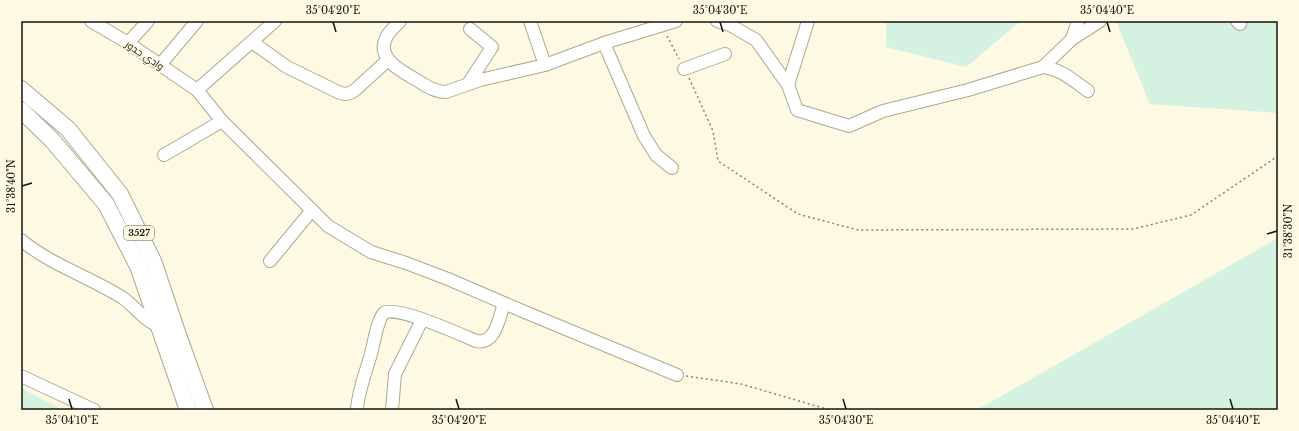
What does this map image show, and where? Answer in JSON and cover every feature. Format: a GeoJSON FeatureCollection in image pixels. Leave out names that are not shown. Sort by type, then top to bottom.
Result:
{"type":"FeatureCollection","features":[{"type":"Feature","properties":{"kind":"main road","name":"3527"},"geometry":{"type":"LineString","coordinates":[[21,89],[68,129],[120,194],[153,261],[205,410]]}},
{"type":"Feature","properties":{"kind":"main road","name":"3527"},"geometry":{"type":"LineString","coordinates":[[21,110],[52,140],[106,204],[138,266],[160,326]]}},
{"type":"Feature","properties":{"kind":"main road"},"geometry":{"type":"LineString","coordinates":[[160,326],[188,410]]}},
{"type":"Feature","properties":{"kind":"street","name":"وادي جدور"},"geometry":{"type":"LineString","coordinates":[[91,21],[128,43],[197,90],[222,121],[328,226],[371,252],[406,263],[448,279],[504,304],[677,375]]}},
{"type":"Feature","properties":{"kind":"street"},"geometry":{"type":"LineString","coordinates":[[128,43],[148,21]]}},
{"type":"Feature","properties":{"kind":"street"},"geometry":{"type":"LineString","coordinates":[[160,65],[197,21]]}},
{"type":"Feature","properties":{"kind":"street"},"geometry":{"type":"LineString","coordinates":[[197,90],[276,21]]}},
{"type":"Feature","properties":{"kind":"street"},"geometry":{"type":"LineString","coordinates":[[400,21],[385,41],[384,48],[388,60],[396,68],[436,91],[446,92],[480,80],[545,65],[604,43],[676,21]]}},
{"type":"Feature","properties":{"kind":"street"},"geometry":{"type":"LineString","coordinates":[[530,21],[545,65]]}},
{"type":"Feature","properties":{"kind":"street"},"geometry":{"type":"LineString","coordinates":[[717,21],[730,25],[756,40],[788,85],[797,110],[849,126],[883,111],[968,90],[1043,67],[1052,68],[1062,73],[1088,91]]}},
{"type":"Feature","properties":{"kind":"street"},"geometry":{"type":"LineString","coordinates":[[788,85],[808,21]]}},
{"type":"Feature","properties":{"kind":"street"},"geometry":{"type":"LineString","coordinates":[[1072,39],[1078,21]]}},
{"type":"Feature","properties":{"kind":"street"},"geometry":{"type":"LineString","coordinates":[[1043,67],[1072,39],[1100,21]]}},
{"type":"Feature","properties":{"kind":"street"},"geometry":{"type":"LineString","coordinates":[[468,84],[492,47],[470,29]]}},
{"type":"Feature","properties":{"kind":"street"},"geometry":{"type":"LineString","coordinates":[[252,42],[287,67],[344,94],[355,90],[388,60]]}},
{"type":"Feature","properties":{"kind":"street"},"geometry":{"type":"LineString","coordinates":[[604,43],[644,136],[656,155],[672,168]]}},
{"type":"Feature","properties":{"kind":"street"},"geometry":{"type":"LineString","coordinates":[[684,69],[725,54]]}},
{"type":"Feature","properties":{"kind":"street"},"geometry":{"type":"LineString","coordinates":[[164,155],[222,121]]}},
{"type":"Feature","properties":{"kind":"street"},"geometry":{"type":"LineString","coordinates":[[270,261],[312,210]]}},
{"type":"Feature","properties":{"kind":"street"},"geometry":{"type":"LineString","coordinates":[[21,240],[44,256],[96,282],[124,299],[152,323],[160,326]]}},
{"type":"Feature","properties":{"kind":"street"},"geometry":{"type":"LineString","coordinates":[[358,410],[364,378],[382,316],[387,312],[401,313],[440,325],[476,341],[485,341],[493,334],[504,304]]}},
{"type":"Feature","properties":{"kind":"street"},"geometry":{"type":"LineString","coordinates":[[392,410],[395,374],[422,320]]}},
{"type":"Feature","properties":{"kind":"street"},"geometry":{"type":"LineString","coordinates":[[21,376],[94,410]]}},
{"type":"Feature","properties":{"kind":"path"},"geometry":{"type":"LineString","coordinates":[[661,25],[684,69],[713,131],[718,161],[798,214],[858,230],[1133,229],[1191,215],[1278,156]]}},
{"type":"Feature","properties":{"kind":"path"},"geometry":{"type":"LineString","coordinates":[[677,375],[741,384],[830,410]]}},
{"type":"Feature","properties":{"kind":"green space"},"geometry":{"type":"Polygon","coordinates":[[[886,21],[1021,21],[966,67],[886,47],[886,21]]]}},
{"type":"Feature","properties":{"kind":"green space"},"geometry":{"type":"Polygon","coordinates":[[[1116,21],[1278,21],[1278,113],[1150,104],[1116,21]]]}},
{"type":"Feature","properties":{"kind":"green space"},"geometry":{"type":"Polygon","coordinates":[[[1278,238],[1278,410],[977,410],[1278,238]]]}},
{"type":"Feature","properties":{"kind":"green space"},"geometry":{"type":"Polygon","coordinates":[[[21,388],[59,408],[59,410],[21,410],[21,388]]]}}]}
